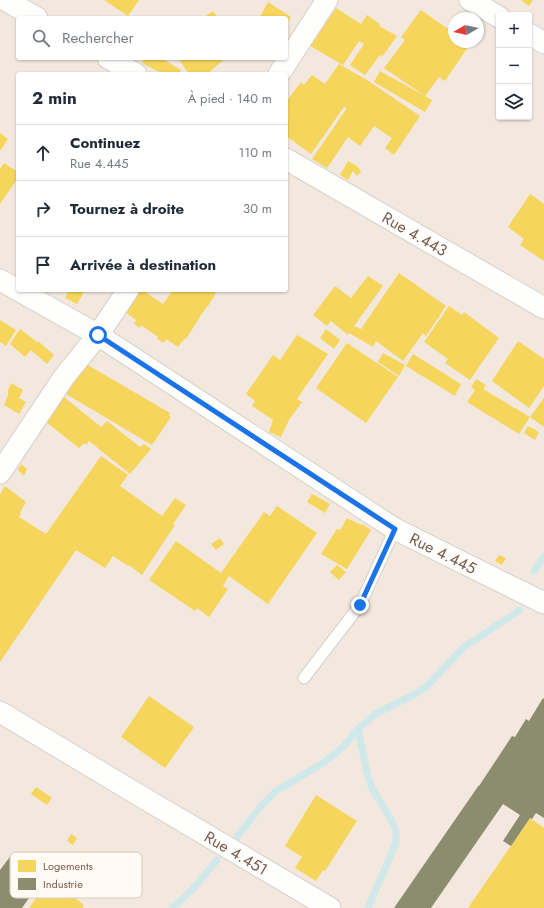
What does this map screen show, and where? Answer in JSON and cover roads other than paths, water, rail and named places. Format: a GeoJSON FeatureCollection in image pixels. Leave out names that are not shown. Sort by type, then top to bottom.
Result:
{"type":"FeatureCollection","features":[{"type":"Feature","properties":{"kind":"street"},"geometry":{"type":"LineString","coordinates":[[5,0],[33,16]]}},
{"type":"Feature","properties":{"kind":"street"},"geometry":{"type":"LineString","coordinates":[[280,72],[327,0]]}},
{"type":"Feature","properties":{"kind":"street"},"geometry":{"type":"LineString","coordinates":[[470,0],[496,15]]}},
{"type":"Feature","properties":{"kind":"street"},"geometry":{"type":"LineString","coordinates":[[532,36],[544,43]]}},
{"type":"Feature","properties":{"kind":"street"},"geometry":{"type":"LineString","coordinates":[[112,60],[132,72]]}},
{"type":"Feature","properties":{"kind":"street","name":"Rue 4.443"},"geometry":{"type":"LineString","coordinates":[[288,160],[544,308]]}},
{"type":"Feature","properties":{"kind":"street","name":"Rue 4.445"},"geometry":{"type":"LineString","coordinates":[[0,280],[16,289]]}},
{"type":"Feature","properties":{"kind":"street","name":"Rue 4.445"},"geometry":{"type":"LineString","coordinates":[[21,292],[98,335],[395,529],[544,603]]}},
{"type":"Feature","properties":{"kind":"street"},"geometry":{"type":"LineString","coordinates":[[0,473],[64,377],[98,335],[127,292]]}},
{"type":"Feature","properties":{"kind":"street","name":"Rue 4.451"},"geometry":{"type":"LineString","coordinates":[[0,712],[330,908]]}},
{"type":"Feature","properties":{"kind":"lane"},"geometry":{"type":"LineString","coordinates":[[304,678],[360,605],[395,529]]}},
{"type":"Feature","properties":{"kind":"waterway"},"geometry":{"type":"LineString","coordinates":[[534,571],[544,556]]}},
{"type":"Feature","properties":{"kind":"waterway"},"geometry":{"type":"LineString","coordinates":[[233,842],[261,806],[276,791],[323,763],[343,747],[358,729],[375,714],[415,694],[427,686],[464,647],[520,610]]}},
{"type":"Feature","properties":{"kind":"waterway"},"geometry":{"type":"LineString","coordinates":[[358,729],[368,777],[373,790],[392,821],[396,831],[396,843],[368,908]]}},
{"type":"Feature","properties":{"kind":"waterway"},"geometry":{"type":"LineString","coordinates":[[172,908],[191,891],[217,860]]}}]}
